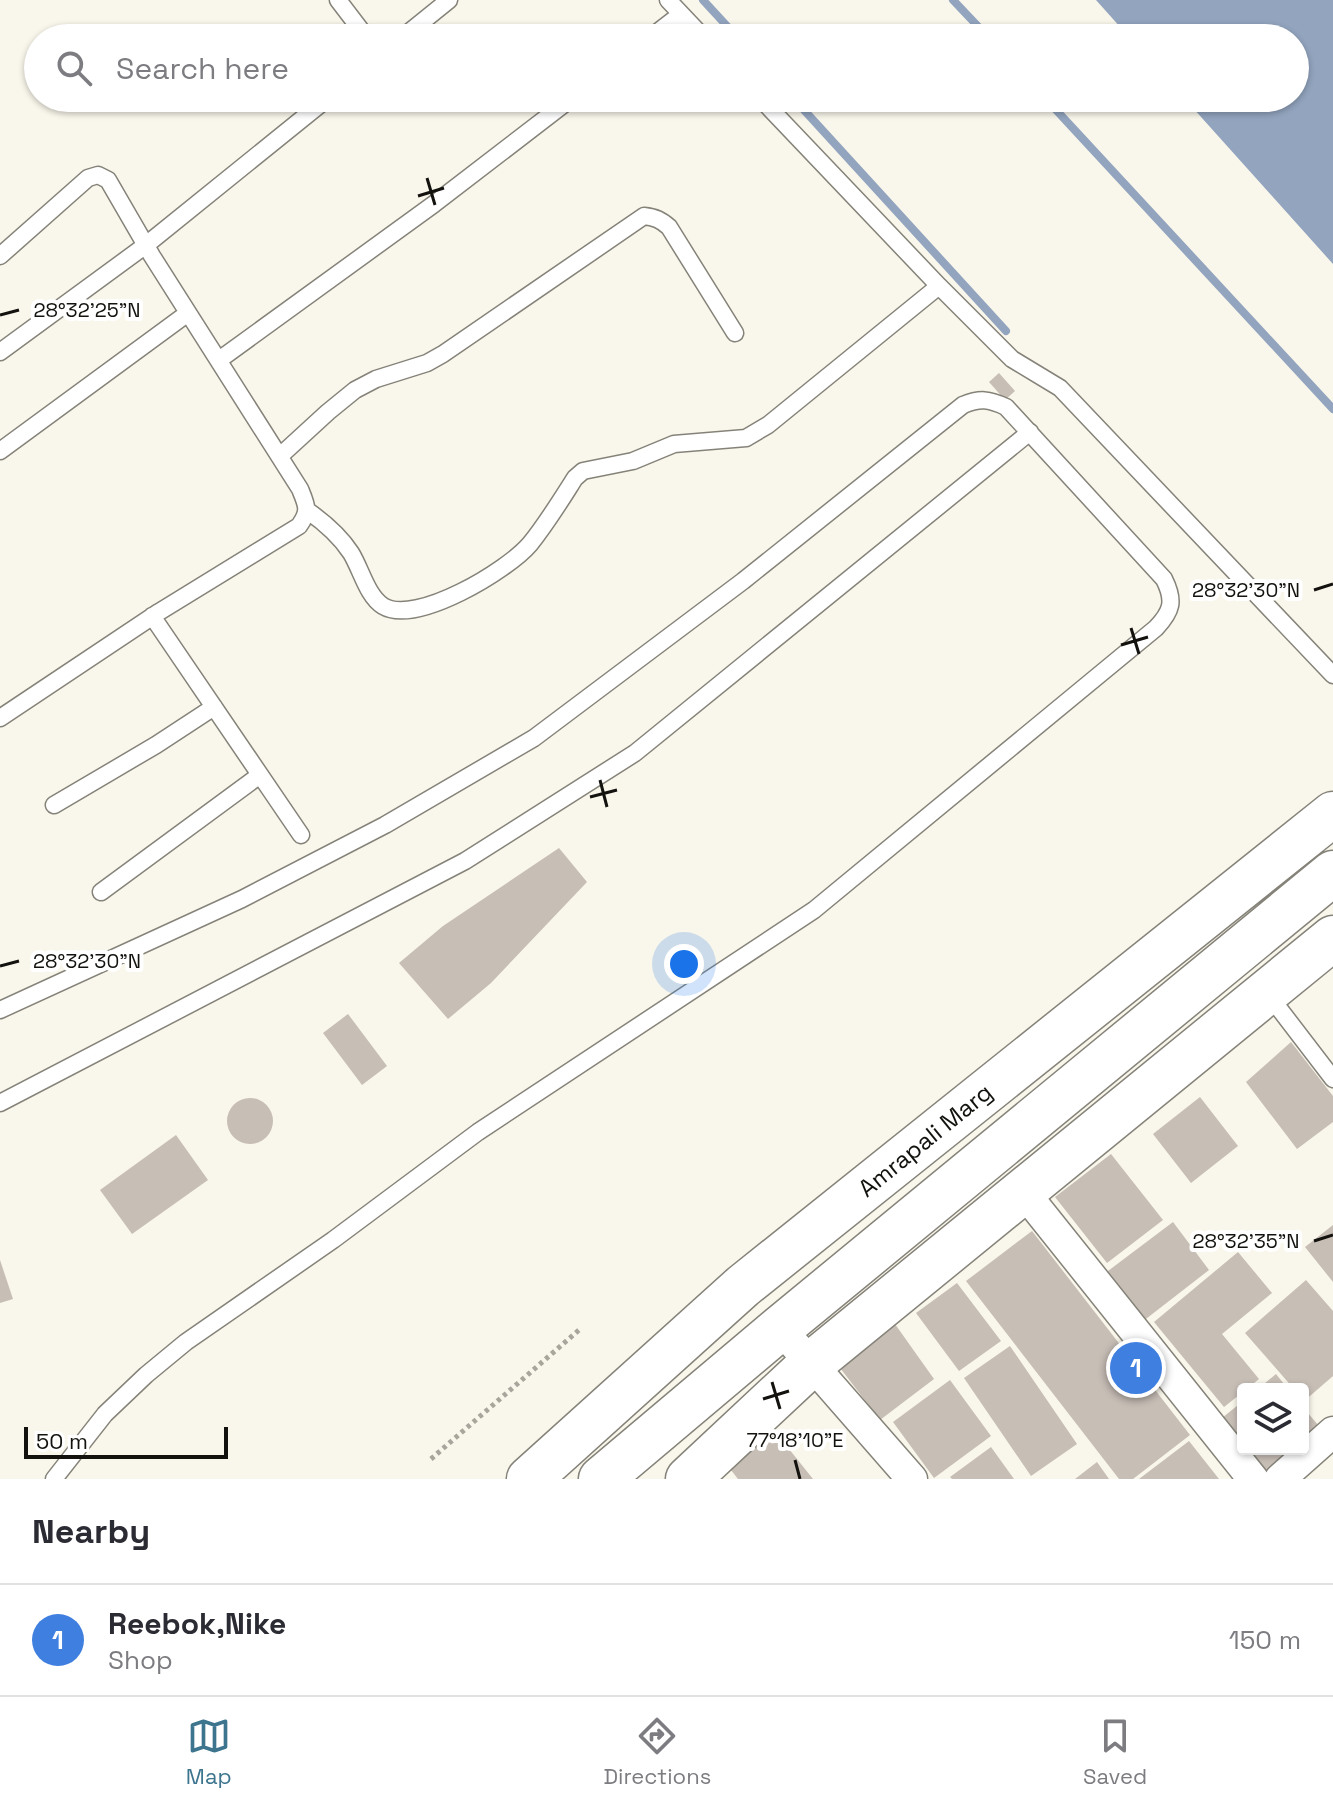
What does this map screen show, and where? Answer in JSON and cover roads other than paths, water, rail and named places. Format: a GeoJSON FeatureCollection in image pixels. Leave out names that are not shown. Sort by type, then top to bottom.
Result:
{"type":"FeatureCollection","features":[{"type":"Feature","properties":{"kind":"main road","name":"Amrapali Marg"},"geometry":{"type":"LineString","coordinates":[[529,1479],[743,1286],[1333,814]]}},
{"type":"Feature","properties":{"kind":"main road"},"geometry":{"type":"LineString","coordinates":[[601,1479],[1333,873]]}},
{"type":"Feature","properties":{"kind":"main road"},"geometry":{"type":"LineString","coordinates":[[709,1472],[773,1400],[810,1365],[1333,938]]}},
{"type":"Feature","properties":{"kind":"main road"},"geometry":{"type":"LineString","coordinates":[[740,1362],[773,1400]]}},
{"type":"Feature","properties":{"kind":"street"},"geometry":{"type":"LineString","coordinates":[[1023,1191],[1253,1479]]}},
{"type":"Feature","properties":{"kind":"street"},"geometry":{"type":"LineString","coordinates":[[780,1328],[912,1479]]}},
{"type":"Feature","properties":{"kind":"street"},"geometry":{"type":"LineString","coordinates":[[1280,1479],[1333,1432]]}},
{"type":"Feature","properties":{"kind":"lane"},"geometry":{"type":"LineString","coordinates":[[338,0],[356,24]]}},
{"type":"Feature","properties":{"kind":"lane"},"geometry":{"type":"LineString","coordinates":[[419,24],[449,0]]}},
{"type":"Feature","properties":{"kind":"lane"},"geometry":{"type":"LineString","coordinates":[[668,0],[691,24]]}},
{"type":"Feature","properties":{"kind":"lane"},"geometry":{"type":"LineString","coordinates":[[668,24],[681,14]]}},
{"type":"Feature","properties":{"kind":"lane"},"geometry":{"type":"LineString","coordinates":[[0,352],[146,245],[311,112]]}},
{"type":"Feature","properties":{"kind":"lane"},"geometry":{"type":"LineString","coordinates":[[219,360],[434,204],[554,112]]}},
{"type":"Feature","properties":{"kind":"lane"},"geometry":{"type":"LineString","coordinates":[[773,112],[1012,359],[1060,388],[1333,675]]}},
{"type":"Feature","properties":{"kind":"lane"},"geometry":{"type":"LineString","coordinates":[[0,256],[83,183],[98,175],[108,180],[300,489],[308,511],[343,541],[381,605],[397,610],[413,610],[441,601],[508,565],[529,545],[583,471],[633,461],[674,444],[751,437],[939,286]]}},
{"type":"Feature","properties":{"kind":"lane"},"geometry":{"type":"LineString","coordinates":[[280,456],[355,390],[443,354],[644,216],[661,220],[669,227],[735,333]]}},
{"type":"Feature","properties":{"kind":"lane"},"geometry":{"type":"LineString","coordinates":[[0,451],[188,313]]}},
{"type":"Feature","properties":{"kind":"lane"},"geometry":{"type":"LineString","coordinates":[[0,1010],[255,893],[385,825],[534,738],[743,581],[963,405],[978,398],[1006,407],[1164,579],[1170,591],[1168,616],[1156,628],[814,910],[478,1132],[333,1240],[186,1342],[105,1414],[54,1479]]}},
{"type":"Feature","properties":{"kind":"lane"},"geometry":{"type":"LineString","coordinates":[[0,1103],[465,861],[583,787],[635,753],[1030,432]]}},
{"type":"Feature","properties":{"kind":"lane"},"geometry":{"type":"LineString","coordinates":[[0,718],[152,616],[299,526],[308,511]]}},
{"type":"Feature","properties":{"kind":"lane"},"geometry":{"type":"LineString","coordinates":[[152,616],[301,835]]}},
{"type":"Feature","properties":{"kind":"lane"},"geometry":{"type":"LineString","coordinates":[[54,805],[214,707]]}},
{"type":"Feature","properties":{"kind":"lane"},"geometry":{"type":"LineString","coordinates":[[101,892],[260,775]]}},
{"type":"Feature","properties":{"kind":"lane"},"geometry":{"type":"LineString","coordinates":[[1267,993],[1333,1079]]}},
{"type":"Feature","properties":{"kind":"water"},"geometry":{"type":"Polygon","coordinates":[[[1096,0],[1333,0],[1333,264],[1197,112],[1309,112],[1309,24],[1117,24],[1096,0]]]}},
{"type":"Feature","properties":{"kind":"waterway"},"geometry":{"type":"LineString","coordinates":[[703,0],[725,24]]}},
{"type":"Feature","properties":{"kind":"waterway"},"geometry":{"type":"LineString","coordinates":[[953,0],[976,24]]}},
{"type":"Feature","properties":{"kind":"waterway"},"geometry":{"type":"LineString","coordinates":[[806,112],[1006,331]]}},
{"type":"Feature","properties":{"kind":"waterway"},"geometry":{"type":"LineString","coordinates":[[1058,112],[1333,409]]}},
{"type":"Feature","properties":{"kind":"place","name":"Reebok,Nike"},"geometry":{"type":"Point","coordinates":[1136,1368]}}]}
